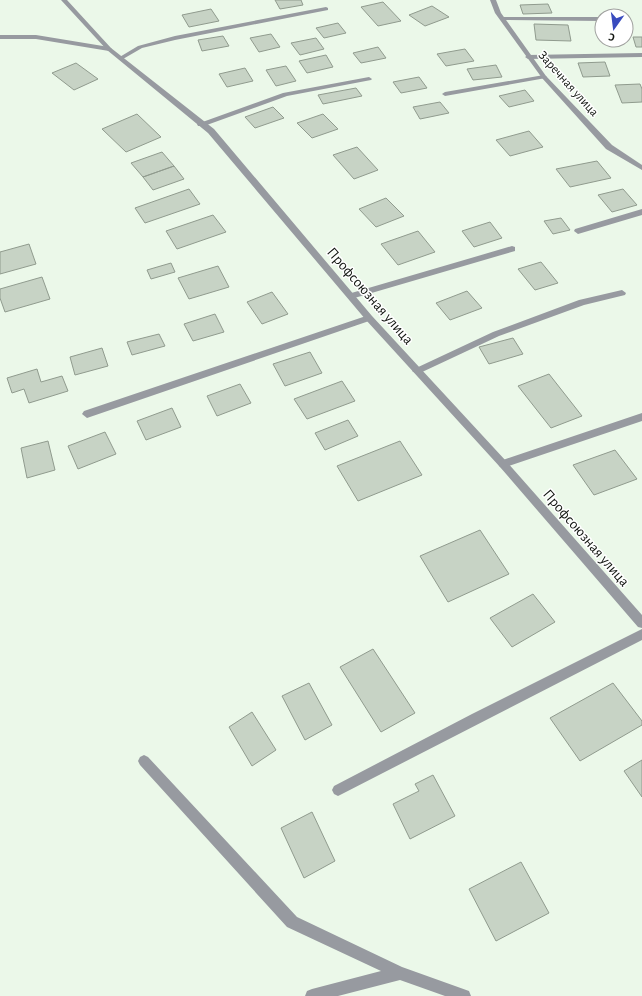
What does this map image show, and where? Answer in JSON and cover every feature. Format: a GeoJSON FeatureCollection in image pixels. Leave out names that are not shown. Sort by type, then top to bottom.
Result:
{"type":"FeatureCollection","features":[{"type":"Feature","properties":{"kind":"street","name":"Профсоюзная улица"},"geometry":{"type":"LineString","coordinates":[[64,0],[109,49],[211,131],[369,318],[503,464],[642,623]]}},
{"type":"Feature","properties":{"kind":"street","name":"Заречная улица"},"geometry":{"type":"LineString","coordinates":[[493,0],[502,19],[528,57],[544,77],[609,147],[642,168]]}},
{"type":"Feature","properties":{"kind":"street"},"geometry":{"type":"LineString","coordinates":[[120,58],[140,47],[175,38],[326,9]]}},
{"type":"Feature","properties":{"kind":"street"},"geometry":{"type":"LineString","coordinates":[[502,19],[594,19]]}},
{"type":"Feature","properties":{"kind":"street"},"geometry":{"type":"LineString","coordinates":[[0,37],[36,37],[109,49]]}},
{"type":"Feature","properties":{"kind":"street"},"geometry":{"type":"LineString","coordinates":[[528,57],[642,56]]}},
{"type":"Feature","properties":{"kind":"street"},"geometry":{"type":"LineString","coordinates":[[445,94],[544,77]]}},
{"type":"Feature","properties":{"kind":"street"},"geometry":{"type":"LineString","coordinates":[[201,124],[285,94],[369,79]]}},
{"type":"Feature","properties":{"kind":"street"},"geometry":{"type":"LineString","coordinates":[[578,231],[642,212]]}},
{"type":"Feature","properties":{"kind":"street"},"geometry":{"type":"LineString","coordinates":[[351,296],[512,249]]}},
{"type":"Feature","properties":{"kind":"street"},"geometry":{"type":"LineString","coordinates":[[417,371],[496,334],[582,302],[622,292]]}},
{"type":"Feature","properties":{"kind":"street"},"geometry":{"type":"LineString","coordinates":[[87,414],[369,318]]}},
{"type":"Feature","properties":{"kind":"street"},"geometry":{"type":"LineString","coordinates":[[503,464],[642,418]]}},
{"type":"Feature","properties":{"kind":"street"},"geometry":{"type":"LineString","coordinates":[[338,790],[642,634]]}},
{"type":"Feature","properties":{"kind":"street"},"geometry":{"type":"LineString","coordinates":[[144,761],[292,922],[400,973],[464,996]]}},
{"type":"Feature","properties":{"kind":"street"},"geometry":{"type":"LineString","coordinates":[[312,996],[400,973]]}},
{"type":"Feature","properties":{"kind":"building"},"geometry":{"type":"Polygon","coordinates":[[[275,0],[301,0],[303,5],[280,9],[275,0]]]}},
{"type":"Feature","properties":{"kind":"building"},"geometry":{"type":"Polygon","coordinates":[[[383,2],[401,21],[378,26],[361,7],[383,2]]]}},
{"type":"Feature","properties":{"kind":"building"},"geometry":{"type":"Polygon","coordinates":[[[548,4],[552,13],[523,14],[520,5],[548,4]]]}},
{"type":"Feature","properties":{"kind":"building"},"geometry":{"type":"Polygon","coordinates":[[[432,6],[449,17],[425,26],[409,15],[432,6]]]}},
{"type":"Feature","properties":{"kind":"building"},"geometry":{"type":"Polygon","coordinates":[[[211,9],[219,21],[189,27],[182,15],[211,9]]]}},
{"type":"Feature","properties":{"kind":"building"},"geometry":{"type":"Polygon","coordinates":[[[338,23],[346,33],[324,38],[316,28],[338,23]]]}},
{"type":"Feature","properties":{"kind":"building"},"geometry":{"type":"Polygon","coordinates":[[[534,24],[568,25],[571,41],[536,40],[534,24]]]}},
{"type":"Feature","properties":{"kind":"building"},"geometry":{"type":"Polygon","coordinates":[[[271,34],[280,47],[259,52],[250,38],[271,34]]]}},
{"type":"Feature","properties":{"kind":"building"},"geometry":{"type":"Polygon","coordinates":[[[223,36],[229,46],[202,51],[198,40],[223,36]]]}},
{"type":"Feature","properties":{"kind":"building"},"geometry":{"type":"Polygon","coordinates":[[[634,37],[642,37],[642,47],[636,47],[634,37]]]}},
{"type":"Feature","properties":{"kind":"building"},"geometry":{"type":"Polygon","coordinates":[[[316,38],[324,49],[300,55],[291,43],[316,38]]]}},
{"type":"Feature","properties":{"kind":"building"},"geometry":{"type":"Polygon","coordinates":[[[378,47],[386,58],[361,63],[353,53],[378,47]]]}},
{"type":"Feature","properties":{"kind":"building"},"geometry":{"type":"Polygon","coordinates":[[[465,49],[474,61],[446,66],[437,54],[465,49]]]}},
{"type":"Feature","properties":{"kind":"building"},"geometry":{"type":"Polygon","coordinates":[[[326,55],[333,67],[307,73],[299,61],[326,55]]]}},
{"type":"Feature","properties":{"kind":"building"},"geometry":{"type":"Polygon","coordinates":[[[605,62],[610,76],[583,77],[578,63],[605,62]]]}},
{"type":"Feature","properties":{"kind":"building"},"geometry":{"type":"Polygon","coordinates":[[[76,63],[98,79],[74,90],[52,73],[76,63]]]}},
{"type":"Feature","properties":{"kind":"building"},"geometry":{"type":"Polygon","coordinates":[[[496,65],[502,77],[473,80],[467,69],[496,65]]]}},
{"type":"Feature","properties":{"kind":"building"},"geometry":{"type":"Polygon","coordinates":[[[286,66],[296,81],[276,86],[266,70],[286,66]]]}},
{"type":"Feature","properties":{"kind":"building"},"geometry":{"type":"Polygon","coordinates":[[[245,68],[253,81],[227,87],[219,74],[245,68]]]}},
{"type":"Feature","properties":{"kind":"building"},"geometry":{"type":"Polygon","coordinates":[[[419,77],[427,88],[401,93],[393,82],[419,77]]]}},
{"type":"Feature","properties":{"kind":"building"},"geometry":{"type":"Polygon","coordinates":[[[640,84],[642,89],[642,102],[622,103],[615,85],[640,84]]]}},
{"type":"Feature","properties":{"kind":"building"},"geometry":{"type":"Polygon","coordinates":[[[356,88],[362,96],[323,104],[318,95],[356,88]]]}},
{"type":"Feature","properties":{"kind":"building"},"geometry":{"type":"Polygon","coordinates":[[[525,90],[534,101],[509,107],[499,96],[525,90]]]}},
{"type":"Feature","properties":{"kind":"building"},"geometry":{"type":"Polygon","coordinates":[[[440,102],[449,113],[420,119],[413,107],[440,102]]]}},
{"type":"Feature","properties":{"kind":"building"},"geometry":{"type":"Polygon","coordinates":[[[273,107],[284,118],[255,128],[245,117],[273,107]]]}},
{"type":"Feature","properties":{"kind":"building"},"geometry":{"type":"Polygon","coordinates":[[[137,114],[161,137],[126,152],[102,129],[137,114]]]}},
{"type":"Feature","properties":{"kind":"building"},"geometry":{"type":"Polygon","coordinates":[[[323,114],[338,129],[312,138],[297,123],[323,114]]]}},
{"type":"Feature","properties":{"kind":"building"},"geometry":{"type":"Polygon","coordinates":[[[529,131],[543,147],[510,156],[496,140],[529,131]]]}},
{"type":"Feature","properties":{"kind":"building"},"geometry":{"type":"Polygon","coordinates":[[[357,147],[378,170],[354,179],[333,155],[357,147]]]}},
{"type":"Feature","properties":{"kind":"building"},"geometry":{"type":"Polygon","coordinates":[[[162,152],[174,166],[143,177],[131,163],[162,152]]]}},
{"type":"Feature","properties":{"kind":"building"},"geometry":{"type":"Polygon","coordinates":[[[597,161],[611,178],[570,187],[556,169],[597,161]]]}},
{"type":"Feature","properties":{"kind":"building"},"geometry":{"type":"Polygon","coordinates":[[[174,166],[184,179],[153,190],[143,177],[174,166]]]}},
{"type":"Feature","properties":{"kind":"building"},"geometry":{"type":"Polygon","coordinates":[[[189,189],[200,204],[145,223],[135,208],[189,189]]]}},
{"type":"Feature","properties":{"kind":"building"},"geometry":{"type":"Polygon","coordinates":[[[623,189],[637,205],[612,212],[598,195],[623,189]]]}},
{"type":"Feature","properties":{"kind":"building"},"geometry":{"type":"Polygon","coordinates":[[[386,198],[404,216],[376,227],[359,209],[386,198]]]}},
{"type":"Feature","properties":{"kind":"building"},"geometry":{"type":"Polygon","coordinates":[[[213,215],[226,232],[177,249],[166,231],[213,215]]]}},
{"type":"Feature","properties":{"kind":"building"},"geometry":{"type":"Polygon","coordinates":[[[561,218],[570,230],[553,234],[544,221],[561,218]]]}},
{"type":"Feature","properties":{"kind":"building"},"geometry":{"type":"Polygon","coordinates":[[[490,222],[502,238],[474,247],[462,231],[490,222]]]}},
{"type":"Feature","properties":{"kind":"building"},"geometry":{"type":"Polygon","coordinates":[[[418,231],[435,252],[398,265],[381,244],[418,231]]]}},
{"type":"Feature","properties":{"kind":"building"},"geometry":{"type":"Polygon","coordinates":[[[29,244],[36,264],[0,274],[0,252],[29,244]]]}},
{"type":"Feature","properties":{"kind":"building"},"geometry":{"type":"Polygon","coordinates":[[[541,262],[558,283],[535,290],[518,269],[541,262]]]}},
{"type":"Feature","properties":{"kind":"building"},"geometry":{"type":"Polygon","coordinates":[[[171,263],[175,272],[151,279],[147,270],[171,263]]]}},
{"type":"Feature","properties":{"kind":"building"},"geometry":{"type":"Polygon","coordinates":[[[218,266],[229,287],[189,299],[178,278],[218,266]]]}},
{"type":"Feature","properties":{"kind":"building"},"geometry":{"type":"Polygon","coordinates":[[[42,277],[50,299],[5,312],[0,298],[0,289],[42,277]]]}},
{"type":"Feature","properties":{"kind":"building"},"geometry":{"type":"Polygon","coordinates":[[[467,291],[482,308],[450,320],[436,303],[467,291]]]}},
{"type":"Feature","properties":{"kind":"building"},"geometry":{"type":"Polygon","coordinates":[[[272,292],[288,314],[262,324],[247,302],[272,292]]]}},
{"type":"Feature","properties":{"kind":"building"},"geometry":{"type":"Polygon","coordinates":[[[215,314],[224,332],[193,341],[184,324],[215,314]]]}},
{"type":"Feature","properties":{"kind":"building"},"geometry":{"type":"Polygon","coordinates":[[[159,334],[165,346],[132,355],[127,342],[159,334]]]}},
{"type":"Feature","properties":{"kind":"building"},"geometry":{"type":"Polygon","coordinates":[[[513,338],[523,354],[489,364],[479,347],[513,338]]]}},
{"type":"Feature","properties":{"kind":"building"},"geometry":{"type":"Polygon","coordinates":[[[102,348],[108,366],[75,375],[70,357],[102,348]]]}},
{"type":"Feature","properties":{"kind":"building"},"geometry":{"type":"Polygon","coordinates":[[[310,352],[322,373],[285,386],[273,364],[310,352]]]}},
{"type":"Feature","properties":{"kind":"building"},"geometry":{"type":"Polygon","coordinates":[[[37,369],[41,382],[62,376],[68,391],[29,403],[24,389],[12,393],[7,378],[37,369]]]}},
{"type":"Feature","properties":{"kind":"building"},"geometry":{"type":"Polygon","coordinates":[[[549,374],[582,416],[551,428],[518,386],[549,374]]]}},
{"type":"Feature","properties":{"kind":"building"},"geometry":{"type":"Polygon","coordinates":[[[342,381],[355,401],[307,419],[294,399],[342,381]]]}},
{"type":"Feature","properties":{"kind":"building"},"geometry":{"type":"Polygon","coordinates":[[[240,384],[251,403],[217,416],[207,396],[240,384]]]}},
{"type":"Feature","properties":{"kind":"building"},"geometry":{"type":"Polygon","coordinates":[[[172,408],[181,427],[146,440],[137,421],[172,408]]]}},
{"type":"Feature","properties":{"kind":"building"},"geometry":{"type":"Polygon","coordinates":[[[348,420],[358,436],[325,450],[315,433],[348,420]]]}},
{"type":"Feature","properties":{"kind":"building"},"geometry":{"type":"Polygon","coordinates":[[[105,432],[116,454],[78,469],[68,446],[105,432]]]}},
{"type":"Feature","properties":{"kind":"building"},"geometry":{"type":"Polygon","coordinates":[[[48,441],[55,470],[27,478],[21,448],[48,441]]]}},
{"type":"Feature","properties":{"kind":"building"},"geometry":{"type":"Polygon","coordinates":[[[400,441],[422,475],[358,501],[337,466],[400,441]]]}},
{"type":"Feature","properties":{"kind":"building"},"geometry":{"type":"Polygon","coordinates":[[[615,450],[637,479],[594,495],[573,465],[615,450]]]}},
{"type":"Feature","properties":{"kind":"building"},"geometry":{"type":"Polygon","coordinates":[[[480,530],[509,574],[448,602],[420,556],[480,530]]]}},
{"type":"Feature","properties":{"kind":"building"},"geometry":{"type":"Polygon","coordinates":[[[533,594],[555,622],[512,647],[490,618],[533,594]]]}},
{"type":"Feature","properties":{"kind":"building"},"geometry":{"type":"Polygon","coordinates":[[[373,649],[415,713],[381,732],[340,667],[373,649]]]}},
{"type":"Feature","properties":{"kind":"building"},"geometry":{"type":"Polygon","coordinates":[[[309,683],[332,725],[305,740],[282,696],[309,683]]]}},
{"type":"Feature","properties":{"kind":"building"},"geometry":{"type":"Polygon","coordinates":[[[613,683],[642,721],[642,725],[580,761],[550,718],[613,683]]]}},
{"type":"Feature","properties":{"kind":"building"},"geometry":{"type":"Polygon","coordinates":[[[252,712],[276,750],[252,766],[229,727],[252,712]]]}},
{"type":"Feature","properties":{"kind":"building"},"geometry":{"type":"Polygon","coordinates":[[[642,760],[642,797],[624,771],[642,760]]]}},
{"type":"Feature","properties":{"kind":"building"},"geometry":{"type":"Polygon","coordinates":[[[433,775],[455,816],[410,839],[393,804],[419,791],[415,784],[433,775]]]}},
{"type":"Feature","properties":{"kind":"building"},"geometry":{"type":"Polygon","coordinates":[[[312,812],[335,861],[304,878],[281,828],[312,812]]]}},
{"type":"Feature","properties":{"kind":"building"},"geometry":{"type":"Polygon","coordinates":[[[521,862],[549,913],[496,941],[469,889],[521,862]]]}}]}
